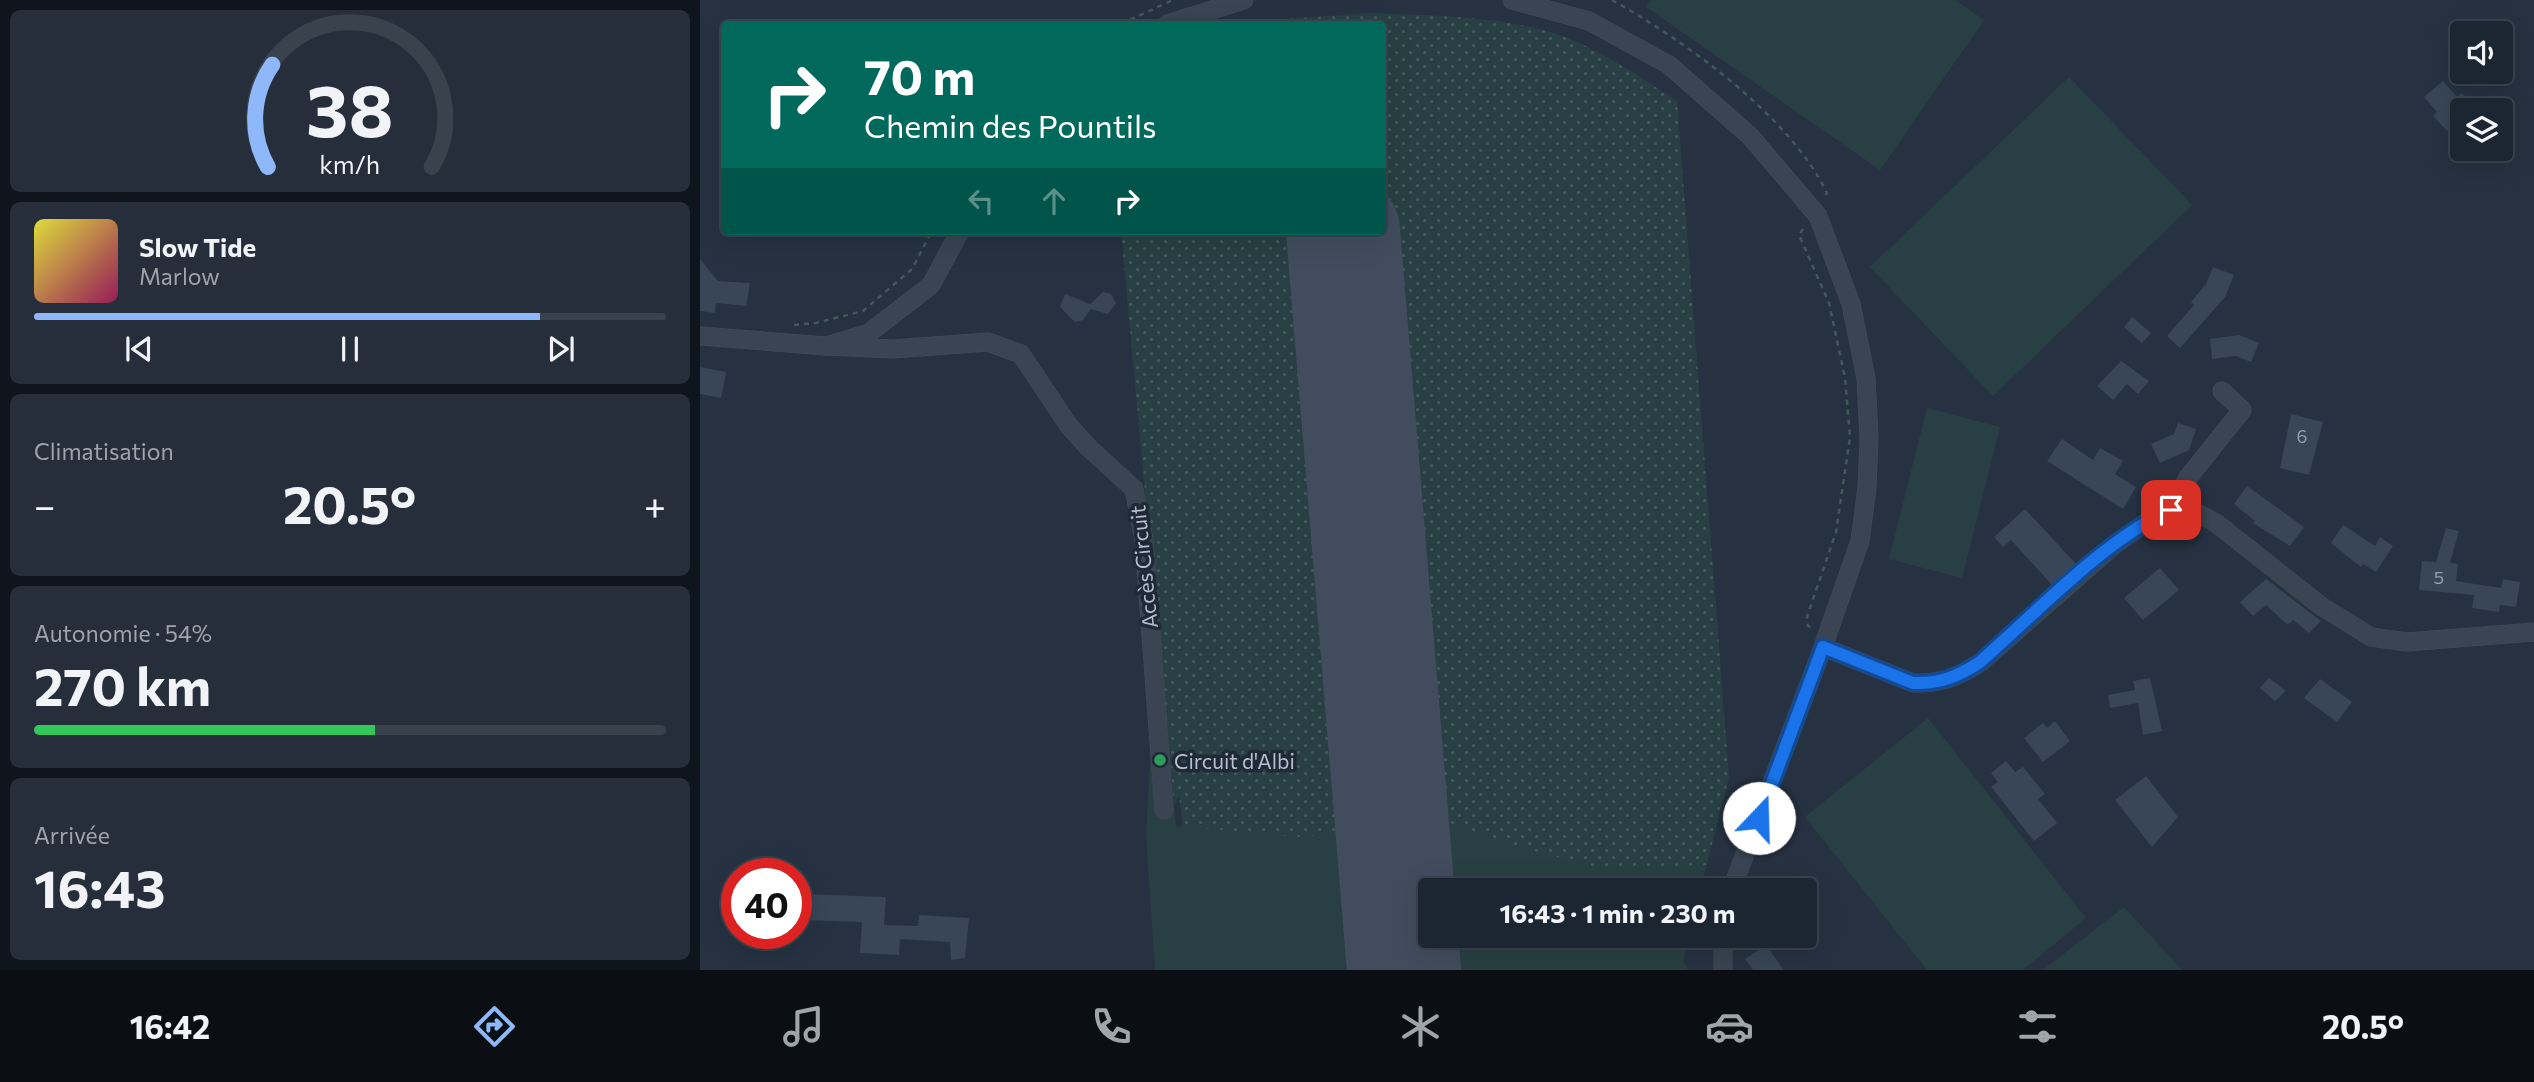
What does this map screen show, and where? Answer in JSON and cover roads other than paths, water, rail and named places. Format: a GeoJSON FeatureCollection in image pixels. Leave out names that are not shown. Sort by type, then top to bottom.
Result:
{"type":"FeatureCollection","features":[{"type":"Feature","properties":{"kind":"street"},"geometry":{"type":"LineString","coordinates":[[1177,21],[1244,0]]}},
{"type":"Feature","properties":{"kind":"street"},"geometry":{"type":"LineString","coordinates":[[1512,0],[1589,21],[1669,65],[1750,136],[1814,212],[1851,304],[1866,378],[1869,438],[1867,488],[1860,541],[1826,641],[1736,878]]}},
{"type":"Feature","properties":{"kind":"street"},"geometry":{"type":"LineString","coordinates":[[826,346],[869,333],[931,285],[959,235]]}},
{"type":"Feature","properties":{"kind":"street","name":"Accès Circuit"},"geometry":{"type":"LineString","coordinates":[[700,336],[893,349],[988,342],[1021,354],[1069,426],[1134,489],[1144,540],[1164,810]]}},
{"type":"Feature","properties":{"kind":"street"},"geometry":{"type":"LineString","coordinates":[[2171,510],[2187,478],[2242,410],[2222,391]]}},
{"type":"Feature","properties":{"kind":"street"},"geometry":{"type":"LineString","coordinates":[[1826,641],[1928,684],[1957,678],[2114,545],[2151,519],[2171,510],[2192,510],[2216,523],[2321,606],[2371,637],[2407,642],[2534,632]]}},
{"type":"Feature","properties":{"kind":"street"},"geometry":{"type":"LineString","coordinates":[[1723,948],[1723,970]]}},
{"type":"Feature","properties":{"kind":"place","name":"Circuit d'Albi"},"geometry":{"type":"Point","coordinates":[1160,760]}}]}
